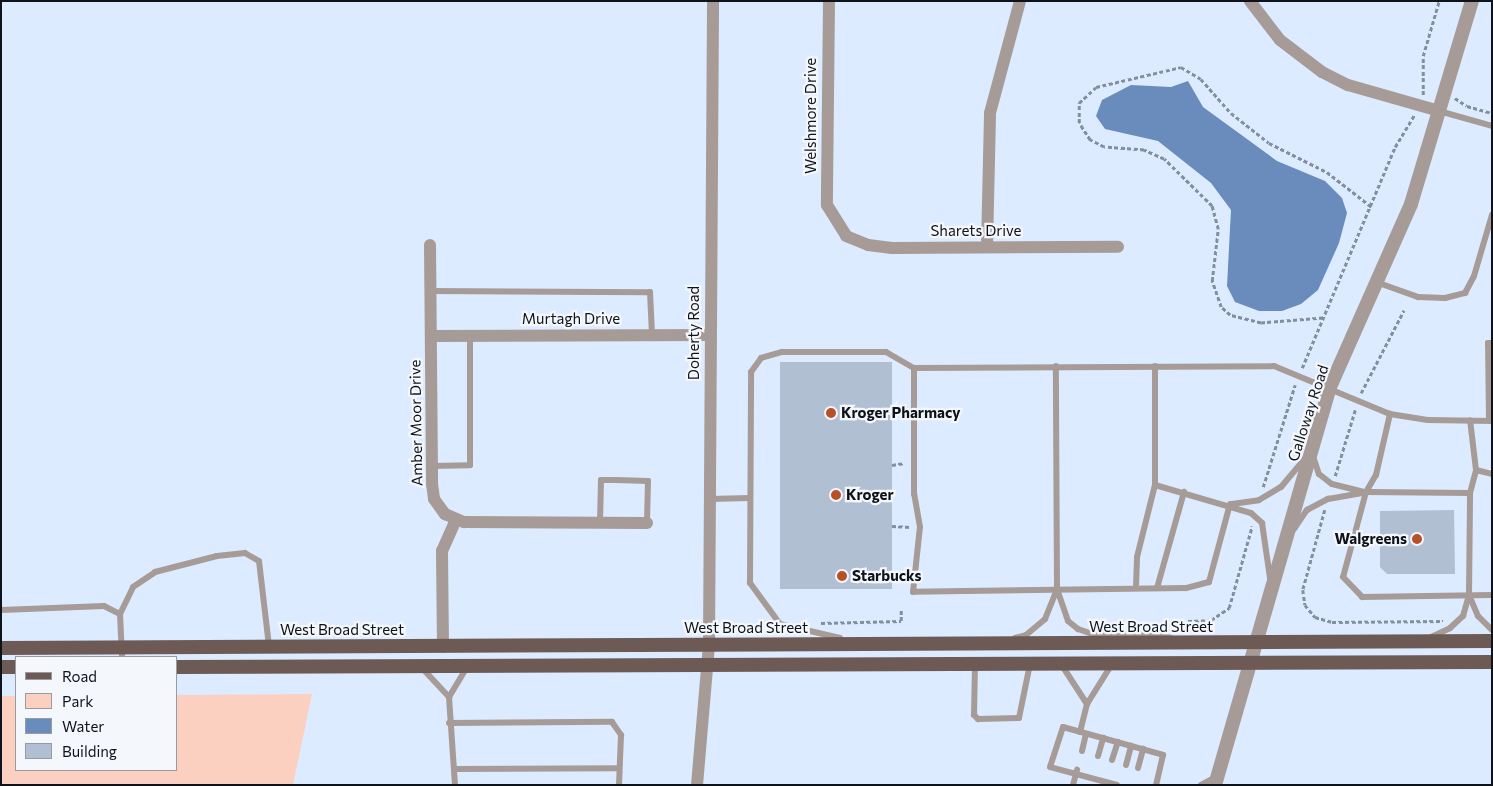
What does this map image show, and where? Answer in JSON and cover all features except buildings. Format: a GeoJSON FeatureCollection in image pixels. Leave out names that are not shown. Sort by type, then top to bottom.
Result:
{"type":"FeatureCollection","features":[{"type":"Feature","properties":{"kind":"main road","name":"West Broad Street"},"geometry":{"type":"LineString","coordinates":[[1,648],[122,652],[269,646],[443,647],[1492,641]]}},
{"type":"Feature","properties":{"kind":"main road"},"geometry":{"type":"LineString","coordinates":[[178,667],[1492,662]]}},
{"type":"Feature","properties":{"kind":"main road"},"geometry":{"type":"LineString","coordinates":[[1,667],[15,667]]}},
{"type":"Feature","properties":{"kind":"street","name":"Doherty Road"},"geometry":{"type":"LineString","coordinates":[[697,785],[709,645],[713,1]]}},
{"type":"Feature","properties":{"kind":"street","name":"Welshmore Drive"},"geometry":{"type":"LineString","coordinates":[[829,1],[827,205],[839,229]]}},
{"type":"Feature","properties":{"kind":"street"},"geometry":{"type":"LineString","coordinates":[[987,247],[990,113],[1020,1]]}},
{"type":"Feature","properties":{"kind":"street"},"geometry":{"type":"LineString","coordinates":[[1250,1],[1280,40],[1307,63],[1348,85],[1439,111]]}},
{"type":"Feature","properties":{"kind":"street","name":"Galloway Road"},"geometry":{"type":"LineString","coordinates":[[1216,781],[1258,643],[1330,387],[1411,204],[1472,1]]}},
{"type":"Feature","properties":{"kind":"street","name":"Sharets Drive"},"geometry":{"type":"LineString","coordinates":[[839,229],[853,240],[877,247],[1118,247]]}},
{"type":"Feature","properties":{"kind":"street","name":"Amber Moor Drive"},"geometry":{"type":"LineString","coordinates":[[430,245],[434,499],[445,514],[456,520]]}},
{"type":"Feature","properties":{"kind":"street","name":"Murtagh Drive"},"geometry":{"type":"LineString","coordinates":[[431,336],[710,335]]}},
{"type":"Feature","properties":{"kind":"street"},"geometry":{"type":"LineString","coordinates":[[443,647],[442,551],[456,520],[647,523]]}},
{"type":"Feature","properties":{"kind":"lane"},"geometry":{"type":"LineString","coordinates":[[1439,111],[1492,126]]}},
{"type":"Feature","properties":{"kind":"lane"},"geometry":{"type":"LineString","coordinates":[[1376,282],[1418,297],[1445,298],[1465,293],[1474,276],[1492,215]]}},
{"type":"Feature","properties":{"kind":"lane"},"geometry":{"type":"LineString","coordinates":[[431,291],[650,292],[652,335]]}},
{"type":"Feature","properties":{"kind":"lane"},"geometry":{"type":"LineString","coordinates":[[432,466],[470,465],[470,336]]}},
{"type":"Feature","properties":{"kind":"lane"},"geometry":{"type":"LineString","coordinates":[[877,644],[811,634],[780,624],[768,611],[750,583],[752,372],[761,358],[782,352],[886,352],[914,368],[1274,366],[1330,387],[1390,414],[1490,420],[1488,343],[1492,343]]}},
{"type":"Feature","properties":{"kind":"lane"},"geometry":{"type":"LineString","coordinates":[[1056,366],[1057,589],[1068,621],[1078,629],[1098,636],[1163,634],[1185,643]]}},
{"type":"Feature","properties":{"kind":"lane"},"geometry":{"type":"LineString","coordinates":[[1136,587],[1137,556],[1155,485],[1155,366]]}},
{"type":"Feature","properties":{"kind":"lane"},"geometry":{"type":"LineString","coordinates":[[914,368],[913,462],[920,527],[913,592],[1136,587],[1186,588],[1209,582],[1230,504]]}},
{"type":"Feature","properties":{"kind":"lane"},"geometry":{"type":"LineString","coordinates":[[1390,414],[1376,475],[1366,492],[1343,577],[1362,597],[1492,595]]}},
{"type":"Feature","properties":{"kind":"lane"},"geometry":{"type":"LineString","coordinates":[[1418,642],[1450,628],[1463,616],[1469,595],[1470,493],[1476,470],[1470,420]]}},
{"type":"Feature","properties":{"kind":"lane"},"geometry":{"type":"LineString","coordinates":[[1230,504],[1259,500],[1280,487],[1312,450]]}},
{"type":"Feature","properties":{"kind":"lane"},"geometry":{"type":"LineString","coordinates":[[1312,450],[1319,474],[1332,484],[1366,492]]}},
{"type":"Feature","properties":{"kind":"lane"},"geometry":{"type":"LineString","coordinates":[[1476,470],[1492,474]]}},
{"type":"Feature","properties":{"kind":"lane"},"geometry":{"type":"LineString","coordinates":[[600,522],[601,480],[616,480],[648,481],[647,523]]}},
{"type":"Feature","properties":{"kind":"lane"},"geometry":{"type":"LineString","coordinates":[[1155,485],[1230,504],[1262,523],[1272,591]]}},
{"type":"Feature","properties":{"kind":"lane"},"geometry":{"type":"LineString","coordinates":[[1158,588],[1184,492]]}},
{"type":"Feature","properties":{"kind":"lane"},"geometry":{"type":"LineString","coordinates":[[1286,541],[1307,510],[1328,499],[1366,492],[1470,493]]}},
{"type":"Feature","properties":{"kind":"lane"},"geometry":{"type":"LineString","coordinates":[[709,499],[750,498]]}},
{"type":"Feature","properties":{"kind":"lane"},"geometry":{"type":"LineString","coordinates":[[122,652],[120,614],[133,587],[155,572],[217,556],[245,553],[259,561],[269,646]]}},
{"type":"Feature","properties":{"kind":"lane"},"geometry":{"type":"LineString","coordinates":[[997,644],[1026,635],[1045,619],[1057,589]]}},
{"type":"Feature","properties":{"kind":"lane"},"geometry":{"type":"LineString","coordinates":[[1469,595],[1478,616],[1492,630]]}},
{"type":"Feature","properties":{"kind":"lane"},"geometry":{"type":"LineString","coordinates":[[1,610],[104,606],[120,614]]}},
{"type":"Feature","properties":{"kind":"lane"},"geometry":{"type":"LineString","coordinates":[[975,664],[976,718],[1016,719],[1030,663]]}},
{"type":"Feature","properties":{"kind":"lane"},"geometry":{"type":"LineString","coordinates":[[1061,663],[1087,704]]}},
{"type":"Feature","properties":{"kind":"lane"},"geometry":{"type":"LineString","coordinates":[[1082,752],[1087,704],[1113,663]]}},
{"type":"Feature","properties":{"kind":"lane"},"geometry":{"type":"LineString","coordinates":[[419,666],[449,696]]}},
{"type":"Feature","properties":{"kind":"lane"},"geometry":{"type":"LineString","coordinates":[[456,785],[449,723],[449,696],[468,666]]}},
{"type":"Feature","properties":{"kind":"lane"},"geometry":{"type":"LineString","coordinates":[[449,723],[612,722],[621,735],[618,785]]}},
{"type":"Feature","properties":{"kind":"lane"},"geometry":{"type":"LineString","coordinates":[[1120,784],[1050,767],[1063,727],[1163,755],[1156,785]]}},
{"type":"Feature","properties":{"kind":"lane"},"geometry":{"type":"LineString","coordinates":[[1098,756],[1103,738]]}},
{"type":"Feature","properties":{"kind":"lane"},"geometry":{"type":"LineString","coordinates":[[1112,760],[1118,742]]}},
{"type":"Feature","properties":{"kind":"lane"},"geometry":{"type":"LineString","coordinates":[[1126,765],[1131,746]]}},
{"type":"Feature","properties":{"kind":"lane"},"geometry":{"type":"LineString","coordinates":[[1138,768],[1143,749]]}},
{"type":"Feature","properties":{"kind":"lane"},"geometry":{"type":"LineString","coordinates":[[454,768],[619,768]]}},
{"type":"Feature","properties":{"kind":"lane"},"geometry":{"type":"LineString","coordinates":[[1073,785],[1076,772]]}},
{"type":"Feature","properties":{"kind":"lane"},"geometry":{"type":"LineString","coordinates":[[1201,785],[1216,781]]}},
{"type":"Feature","properties":{"kind":"path"},"geometry":{"type":"LineString","coordinates":[[1259,500],[1299,375],[1372,207],[1395,146],[1420,106],[1425,89],[1424,56],[1439,1]]}},
{"type":"Feature","properties":{"kind":"path"},"geometry":{"type":"LineString","coordinates":[[1323,318],[1261,323],[1230,315],[1221,307],[1212,281],[1218,229],[1212,206],[1164,158],[1144,150],[1104,146],[1090,140],[1079,123],[1079,103],[1096,86],[1181,67],[1201,79],[1231,113],[1269,143],[1327,172],[1372,207]]}},
{"type":"Feature","properties":{"kind":"path"},"geometry":{"type":"LineString","coordinates":[[1444,95],[1492,113]]}},
{"type":"Feature","properties":{"kind":"path"},"geometry":{"type":"LineString","coordinates":[[892,465],[913,462]]}},
{"type":"Feature","properties":{"kind":"path"},"geometry":{"type":"LineString","coordinates":[[1188,620],[1211,620],[1229,608],[1254,517]]}},
{"type":"Feature","properties":{"kind":"path"},"geometry":{"type":"LineString","coordinates":[[892,526],[920,527]]}},
{"type":"Feature","properties":{"kind":"path"},"geometry":{"type":"LineString","coordinates":[[817,623],[901,621],[901,608]]}},
{"type":"Feature","properties":{"kind":"green space"},"geometry":{"type":"Polygon","coordinates":[[[312,694],[293,785],[1,785],[1,696],[15,696],[15,771],[178,771],[178,695],[312,694]]]}},
{"type":"Feature","properties":{"kind":"water"},"geometry":{"type":"Polygon","coordinates":[[[1188,81],[1203,107],[1277,161],[1325,181],[1342,198],[1347,213],[1339,243],[1318,290],[1301,304],[1282,311],[1259,311],[1235,302],[1227,286],[1231,210],[1211,183],[1158,141],[1105,129],[1096,116],[1102,100],[1131,85],[1171,87],[1188,81]]]}},
{"type":"Feature","properties":{"kind":"place","name":"Kroger Pharmacy"},"geometry":{"type":"Point","coordinates":[831,413]}},
{"type":"Feature","properties":{"kind":"place","name":"Kroger"},"geometry":{"type":"Point","coordinates":[836,495]}},
{"type":"Feature","properties":{"kind":"place","name":"Walgreens"},"geometry":{"type":"Point","coordinates":[1417,539]}},
{"type":"Feature","properties":{"kind":"place","name":"Starbucks"},"geometry":{"type":"Point","coordinates":[842,576]}}]}
